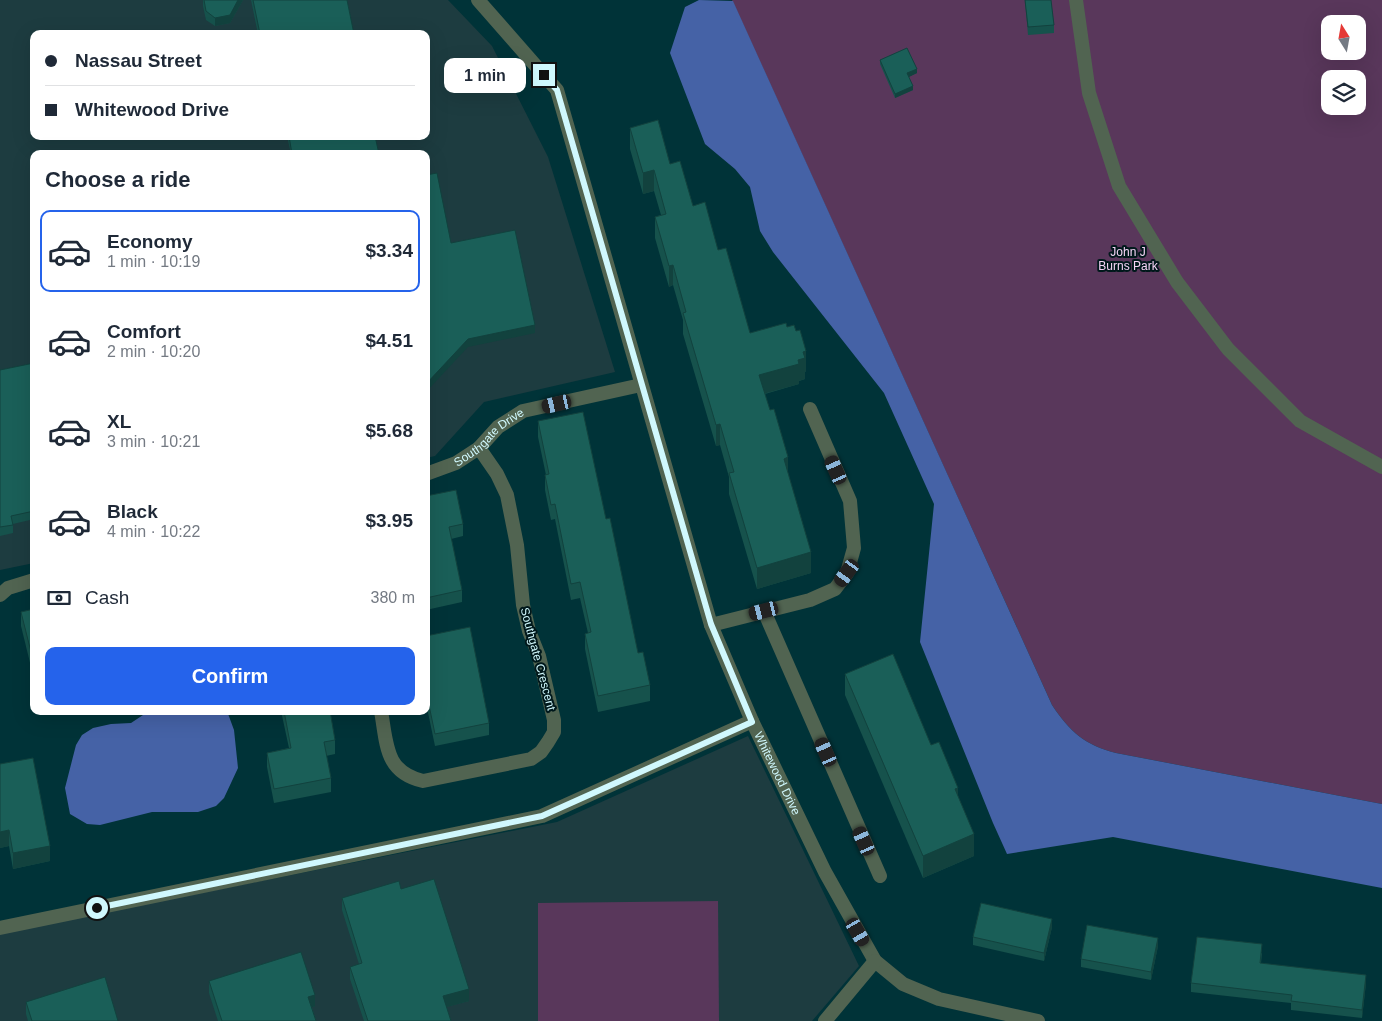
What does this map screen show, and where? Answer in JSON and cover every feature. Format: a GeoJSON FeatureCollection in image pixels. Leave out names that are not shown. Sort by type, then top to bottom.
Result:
{"type":"FeatureCollection","features":[{"type":"Feature","properties":{"kind":"street","name":"Whitewood Drive"},"geometry":{"type":"LineString","coordinates":[[478,0],[557,90],[711,624],[752,722],[825,872],[875,961],[903,984],[939,999],[1038,1021]]}},
{"type":"Feature","properties":{"kind":"street"},"geometry":{"type":"LineString","coordinates":[[1076,0],[1089,93],[1119,186],[1177,282],[1228,349],[1300,421],[1382,467]]}},
{"type":"Feature","properties":{"kind":"street","name":"Southgate Drive"},"geometry":{"type":"LineString","coordinates":[[430,473],[456,463],[480,448],[498,427],[523,411],[641,385]]}},
{"type":"Feature","properties":{"kind":"street"},"geometry":{"type":"LineString","coordinates":[[711,624],[810,600],[835,589],[847,573],[854,548],[850,501],[810,409]]}},
{"type":"Feature","properties":{"kind":"street","name":"Southgate Crescent"},"geometry":{"type":"LineString","coordinates":[[381,715],[391,760],[397,770],[408,778],[423,781],[531,759],[542,752],[554,732],[554,720],[539,656],[529,631],[523,605],[517,545],[507,495],[497,474],[480,448]]}},
{"type":"Feature","properties":{"kind":"street"},"geometry":{"type":"LineString","coordinates":[[0,595],[8,588],[30,581]]}},
{"type":"Feature","properties":{"kind":"street"},"geometry":{"type":"LineString","coordinates":[[764,611],[880,876]]}},
{"type":"Feature","properties":{"kind":"street"},"geometry":{"type":"LineString","coordinates":[[0,928],[542,816],[752,722]]}},
{"type":"Feature","properties":{"kind":"street"},"geometry":{"type":"LineString","coordinates":[[825,1021],[875,961]]}},
{"type":"Feature","properties":{"kind":"shaded area"},"geometry":{"type":"Polygon","coordinates":[[[0,0],[448,0],[492,46],[548,157],[615,372],[484,402],[435,456],[430,457],[430,150],[30,150],[30,564],[0,570],[0,0]]]}},
{"type":"Feature","properties":{"kind":"shaded area"},"geometry":{"type":"Polygon","coordinates":[[[748,736],[859,966],[812,1021],[0,1021],[0,933],[557,822],[748,736]]]}},
{"type":"Feature","properties":{"kind":"green space","name":"John J Burns Park"},"geometry":{"type":"Polygon","coordinates":[[[732,0],[1382,0],[1382,804],[1116,753],[1095,746],[1079,736],[1065,723],[1052,705],[732,0]]]}},
{"type":"Feature","properties":{"kind":"green space"},"geometry":{"type":"Polygon","coordinates":[[[718,901],[719,1021],[538,1021],[538,903],[718,901]]]}},
{"type":"Feature","properties":{"kind":"water"},"geometry":{"type":"Polygon","coordinates":[[[699,0],[733,1],[1052,705],[1065,723],[1079,736],[1095,746],[1116,753],[1382,804],[1382,888],[1113,837],[1007,854],[920,642],[934,504],[884,393],[773,252],[760,231],[750,187],[735,169],[705,144],[670,53],[685,7],[699,0]]]}},
{"type":"Feature","properties":{"kind":"water"},"geometry":{"type":"Polygon","coordinates":[[[143,715],[228,715],[234,730],[238,768],[224,798],[216,806],[198,812],[152,812],[100,825],[87,824],[70,814],[65,788],[76,745],[82,735],[93,728],[111,724],[131,723],[143,715]]]}},
{"type":"Feature","properties":{"kind":"building"},"geometry":{"type":"Polygon","coordinates":[[[204,0],[238,0],[230,15],[215,18],[206,11],[204,0]]]}},
{"type":"Feature","properties":{"kind":"building"},"geometry":{"type":"Polygon","coordinates":[[[253,0],[347,0],[353,30],[259,30],[253,0]]]}},
{"type":"Feature","properties":{"kind":"building"},"geometry":{"type":"Polygon","coordinates":[[[1025,0],[1051,0],[1054,25],[1028,27],[1025,0]]]}},
{"type":"Feature","properties":{"kind":"building"},"geometry":{"type":"Polygon","coordinates":[[[907,48],[917,69],[907,73],[913,86],[895,94],[880,60],[907,48]]]}},
{"type":"Feature","properties":{"kind":"building"},"geometry":{"type":"Polygon","coordinates":[[[658,120],[670,164],[680,161],[693,206],[705,202],[718,250],[726,248],[750,333],[786,323],[787,327],[794,325],[796,331],[800,330],[806,351],[803,352],[805,358],[798,360],[799,364],[759,375],[770,410],[774,409],[788,457],[784,459],[811,552],[757,568],[729,473],[734,472],[720,424],[716,425],[683,313],[686,312],[673,265],[669,266],[655,217],[666,214],[654,170],[643,173],[630,128],[658,120]]]}},
{"type":"Feature","properties":{"kind":"building"},"geometry":{"type":"Polygon","coordinates":[[[290,140],[376,140],[378,150],[291,150],[290,140]]]}},
{"type":"Feature","properties":{"kind":"building"},"geometry":{"type":"Polygon","coordinates":[[[437,173],[451,243],[515,230],[535,325],[468,339],[430,380],[430,174],[437,173]]]}},
{"type":"Feature","properties":{"kind":"building"},"geometry":{"type":"Polygon","coordinates":[[[30,364],[30,512],[11,516],[13,525],[0,527],[0,370],[30,364]]]}},
{"type":"Feature","properties":{"kind":"building"},"geometry":{"type":"Polygon","coordinates":[[[583,412],[606,519],[610,518],[638,653],[643,652],[650,685],[598,696],[585,634],[591,632],[580,582],[571,584],[555,504],[551,505],[545,475],[549,474],[538,421],[583,412]]]}},
{"type":"Feature","properties":{"kind":"building"},"geometry":{"type":"Polygon","coordinates":[[[456,490],[463,524],[449,527],[462,590],[430,597],[430,495],[456,490]]]}},
{"type":"Feature","properties":{"kind":"building"},"geometry":{"type":"Polygon","coordinates":[[[30,610],[30,648],[21,612],[30,610]]]}},
{"type":"Feature","properties":{"kind":"building"},"geometry":{"type":"Polygon","coordinates":[[[470,627],[489,723],[435,734],[430,710],[430,635],[470,627]]]}},
{"type":"Feature","properties":{"kind":"building"},"geometry":{"type":"Polygon","coordinates":[[[893,654],[931,745],[939,742],[958,788],[955,789],[974,834],[923,856],[845,674],[893,654]]]}},
{"type":"Feature","properties":{"kind":"building"},"geometry":{"type":"Polygon","coordinates":[[[285,715],[331,715],[335,740],[324,742],[331,778],[274,789],[267,753],[291,748],[285,715]]]}},
{"type":"Feature","properties":{"kind":"building"},"geometry":{"type":"Polygon","coordinates":[[[33,758],[50,846],[13,853],[9,830],[0,832],[0,764],[33,758]]]}},
{"type":"Feature","properties":{"kind":"building"},"geometry":{"type":"Polygon","coordinates":[[[434,879],[469,989],[443,996],[451,1021],[368,1021],[350,967],[362,963],[342,898],[399,881],[401,889],[434,879]]]}},
{"type":"Feature","properties":{"kind":"building"},"geometry":{"type":"Polygon","coordinates":[[[981,903],[1052,919],[1044,953],[973,937],[981,903]]]}},
{"type":"Feature","properties":{"kind":"building"},"geometry":{"type":"Polygon","coordinates":[[[1087,925],[1158,938],[1151,972],[1081,959],[1087,925]]]}},
{"type":"Feature","properties":{"kind":"building"},"geometry":{"type":"Polygon","coordinates":[[[1197,937],[1262,944],[1260,963],[1366,975],[1362,1010],[1291,1001],[1292,995],[1191,983],[1197,937]]]}},
{"type":"Feature","properties":{"kind":"building"},"geometry":{"type":"Polygon","coordinates":[[[301,952],[315,995],[308,997],[316,1021],[222,1021],[209,981],[301,952]]]}},
{"type":"Feature","properties":{"kind":"building"},"geometry":{"type":"Polygon","coordinates":[[[105,977],[118,1021],[32,1021],[26,1002],[105,977]]]}},
{"type":"Feature","properties":{"kind":"route"},"geometry":{"type":"LineString","coordinates":[[97,908],[542,816],[752,722],[711,624],[557,90],[544,75]]}}]}
